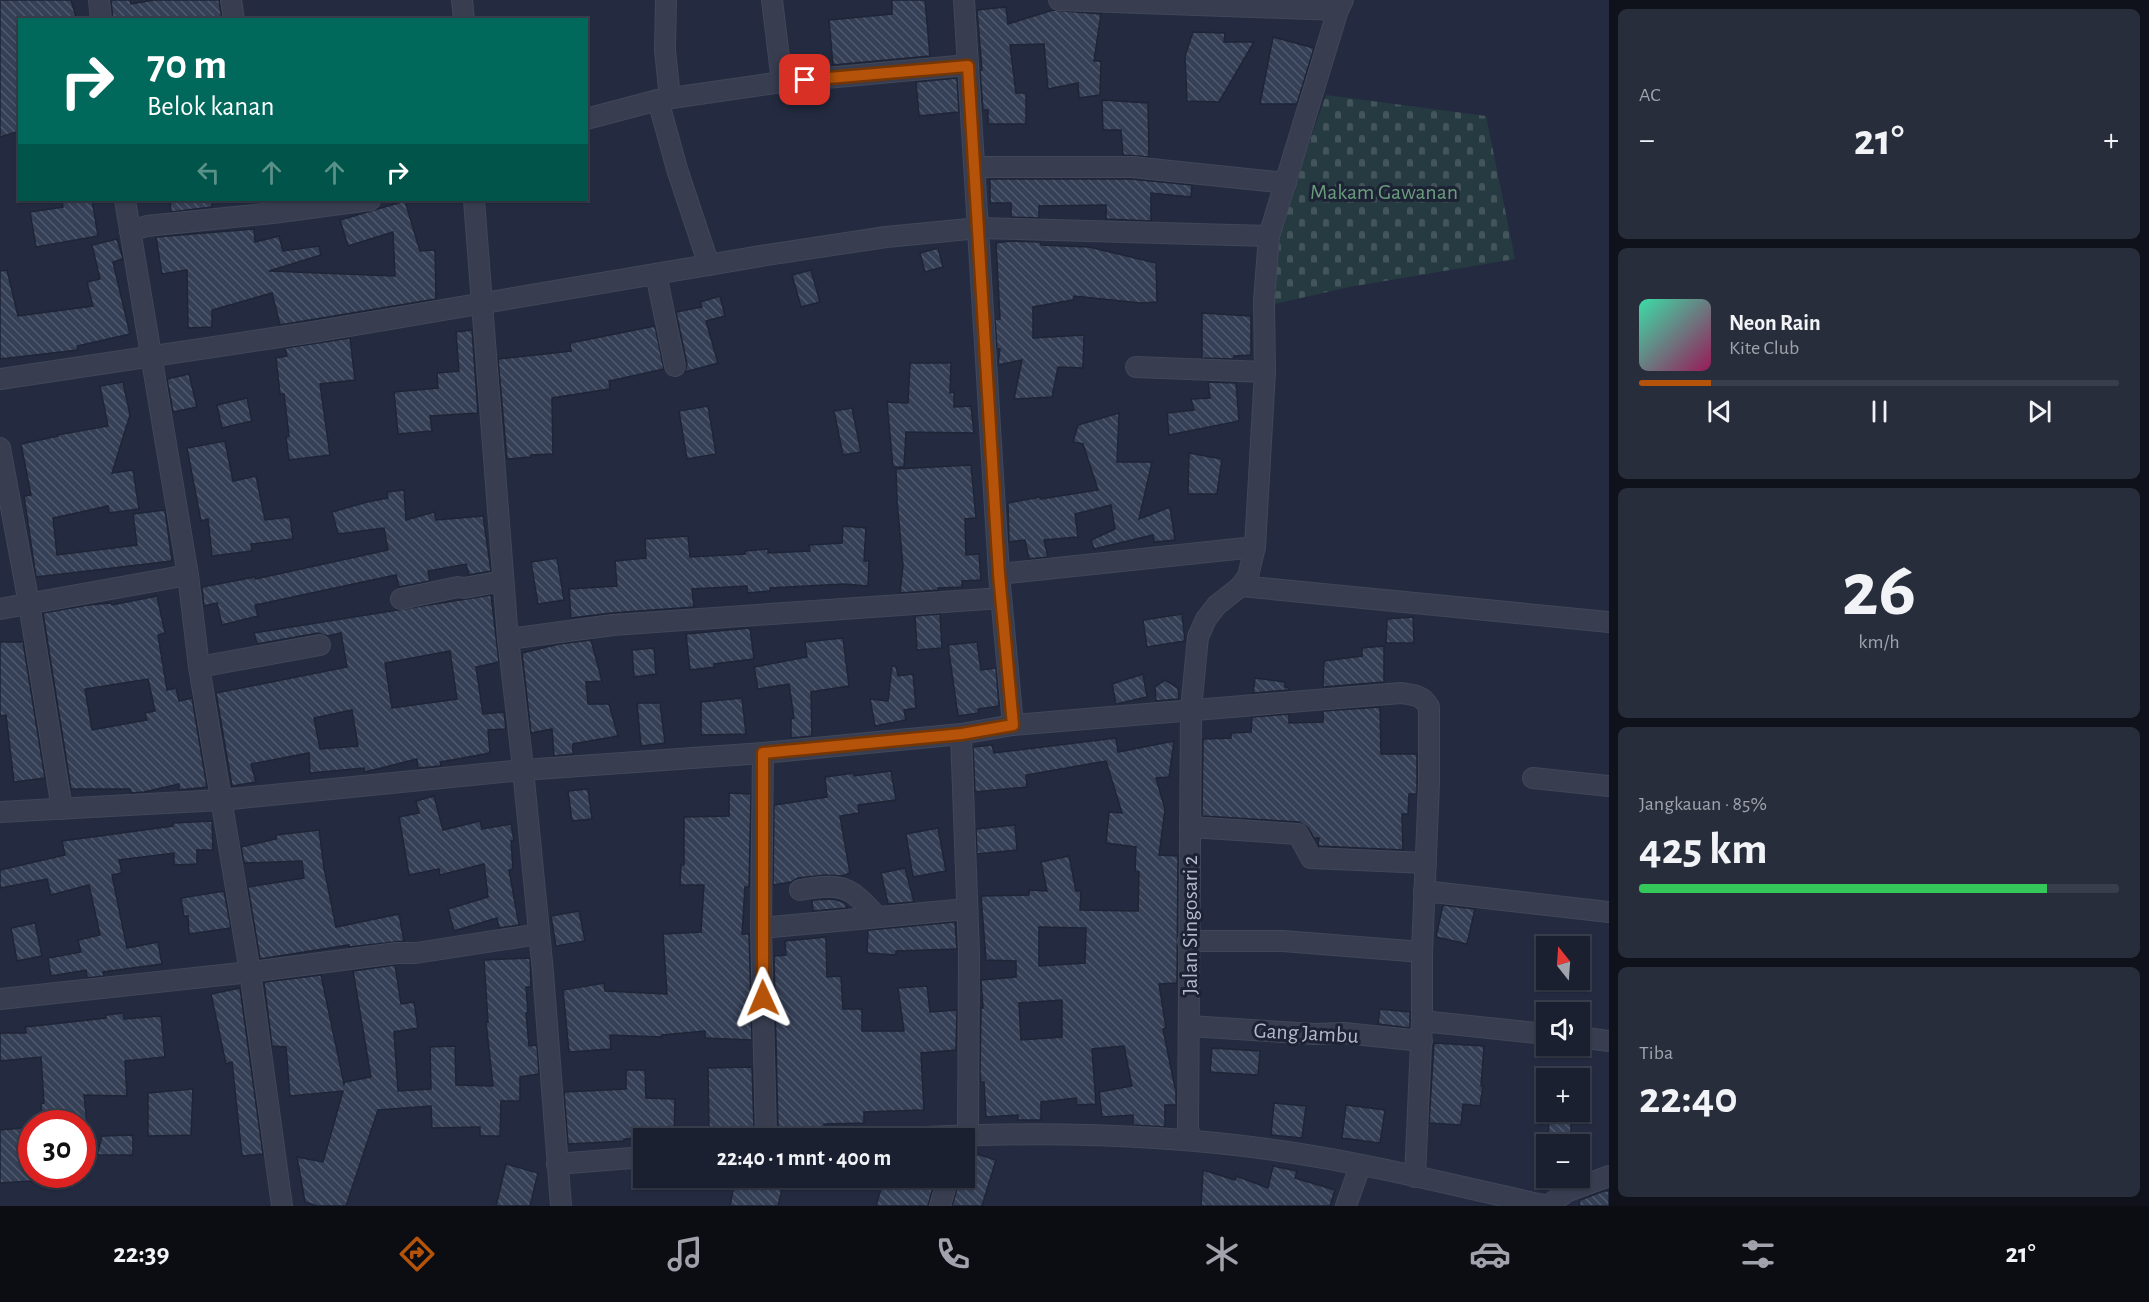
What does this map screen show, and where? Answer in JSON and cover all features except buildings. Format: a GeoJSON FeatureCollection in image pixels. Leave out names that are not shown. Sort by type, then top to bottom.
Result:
{"type":"FeatureCollection","features":[{"type":"Feature","properties":{"kind":"street"},"geometry":{"type":"LineString","coordinates":[[99,0],[101,18]]}},
{"type":"Feature","properties":{"kind":"street"},"geometry":{"type":"LineString","coordinates":[[231,0],[234,18]]}},
{"type":"Feature","properties":{"kind":"street"},"geometry":{"type":"LineString","coordinates":[[462,0],[464,18]]}},
{"type":"Feature","properties":{"kind":"street"},"geometry":{"type":"LineString","coordinates":[[666,0],[664,99],[677,169],[709,265]]}},
{"type":"Feature","properties":{"kind":"street"},"geometry":{"type":"LineString","coordinates":[[772,0],[782,82]]}},
{"type":"Feature","properties":{"kind":"street"},"geometry":{"type":"LineString","coordinates":[[964,0],[999,574],[1013,725]]}},
{"type":"Feature","properties":{"kind":"street"},"geometry":{"type":"LineString","coordinates":[[1059,0],[1340,5],[1269,236],[1264,301],[1265,372],[1255,547],[1248,576],[1241,586],[1609,622]]}},
{"type":"Feature","properties":{"kind":"street"},"geometry":{"type":"LineString","coordinates":[[588,118],[664,99],[782,82],[968,66]]}},
{"type":"Feature","properties":{"kind":"street"},"geometry":{"type":"LineString","coordinates":[[975,167],[1132,167],[1286,183]]}},
{"type":"Feature","properties":{"kind":"street"},"geometry":{"type":"LineString","coordinates":[[125,201],[188,575],[199,667],[250,972],[282,1206]]}},
{"type":"Feature","properties":{"kind":"street"},"geometry":{"type":"LineString","coordinates":[[130,231],[147,226],[272,206],[354,201]]}},
{"type":"Feature","properties":{"kind":"street"},"geometry":{"type":"LineString","coordinates":[[474,201],[508,639],[539,934],[561,1206]]}},
{"type":"Feature","properties":{"kind":"street"},"geometry":{"type":"LineString","coordinates":[[0,379],[481,305],[886,237],[979,228],[1269,236]]}},
{"type":"Feature","properties":{"kind":"street"},"geometry":{"type":"LineString","coordinates":[[656,274],[675,366]]}},
{"type":"Feature","properties":{"kind":"street"},"geometry":{"type":"LineString","coordinates":[[1136,367],[1265,372]]}},
{"type":"Feature","properties":{"kind":"street"},"geometry":{"type":"LineString","coordinates":[[0,448],[29,604],[62,809]]}},
{"type":"Feature","properties":{"kind":"street"},"geometry":{"type":"LineString","coordinates":[[999,574],[1255,547]]}},
{"type":"Feature","properties":{"kind":"street"},"geometry":{"type":"LineString","coordinates":[[0,609],[188,575]]}},
{"type":"Feature","properties":{"kind":"street"},"geometry":{"type":"LineString","coordinates":[[401,598],[503,581]]}},
{"type":"Feature","properties":{"kind":"street","name":"Jalan Singosari 2"},"geometry":{"type":"LineString","coordinates":[[1190,1140],[1188,1127],[1190,1026],[1188,940],[1191,709],[1198,637],[1206,619],[1217,604],[1241,586]]}},
{"type":"Feature","properties":{"kind":"street"},"geometry":{"type":"LineString","coordinates":[[508,639],[613,625],[1001,598]]}},
{"type":"Feature","properties":{"kind":"street"},"geometry":{"type":"LineString","coordinates":[[199,667],[320,645]]}},
{"type":"Feature","properties":{"kind":"street"},"geometry":{"type":"LineString","coordinates":[[0,812],[221,800],[523,770],[763,753],[962,734],[1013,725],[1191,709],[1401,693],[1419,696],[1426,701],[1429,707],[1429,783],[1422,952],[1422,1041],[1415,1177]]}},
{"type":"Feature","properties":{"kind":"street"},"geometry":{"type":"LineString","coordinates":[[962,734],[967,909],[966,1128]]}},
{"type":"Feature","properties":{"kind":"street"},"geometry":{"type":"LineString","coordinates":[[763,753],[761,928],[766,1128]]}},
{"type":"Feature","properties":{"kind":"street"},"geometry":{"type":"LineString","coordinates":[[1533,778],[1609,786]]}},
{"type":"Feature","properties":{"kind":"street"},"geometry":{"type":"LineString","coordinates":[[1190,827],[1298,834],[1311,858],[1426,864]]}},
{"type":"Feature","properties":{"kind":"street"},"geometry":{"type":"LineString","coordinates":[[800,890],[827,886],[845,888],[862,900],[877,917]]}},
{"type":"Feature","properties":{"kind":"street"},"geometry":{"type":"LineString","coordinates":[[1425,891],[1609,912]]}},
{"type":"Feature","properties":{"kind":"street"},"geometry":{"type":"LineString","coordinates":[[761,928],[967,909]]}},
{"type":"Feature","properties":{"kind":"street"},"geometry":{"type":"LineString","coordinates":[[0,999],[250,972],[397,953],[416,953],[539,934]]}},
{"type":"Feature","properties":{"kind":"street"},"geometry":{"type":"LineString","coordinates":[[1188,940],[1283,941],[1422,952]]}},
{"type":"Feature","properties":{"kind":"street"},"geometry":{"type":"LineString","coordinates":[[1422,1022],[1536,1033]]}},
{"type":"Feature","properties":{"kind":"street","name":"Gang Jambu"},"geometry":{"type":"LineString","coordinates":[[1190,1026],[1314,1034],[1344,1033],[1422,1041]]}},
{"type":"Feature","properties":{"kind":"street"},"geometry":{"type":"LineString","coordinates":[[1590,1038],[1609,1041]]}},
{"type":"Feature","properties":{"kind":"street"},"geometry":{"type":"LineString","coordinates":[[975,1137],[1100,1134],[1190,1140],[1282,1151],[1548,1206],[1566,1192],[1609,1176]]}},
{"type":"Feature","properties":{"kind":"street"},"geometry":{"type":"LineString","coordinates":[[557,1164],[633,1158]]}},
{"type":"Feature","properties":{"kind":"street"},"geometry":{"type":"LineString","coordinates":[[1346,1206],[1360,1166]]}},
{"type":"Feature","properties":{"kind":"street"},"geometry":{"type":"LineString","coordinates":[[940,1206],[945,1188]]}},
{"type":"Feature","properties":{"kind":"green space","name":"Makam Gawanan"},"geometry":{"type":"Polygon","coordinates":[[[1326,95],[1486,116],[1515,259],[1349,287],[1270,305],[1281,222],[1326,95]]]}},
{"type":"Feature","properties":{"kind":"route"},"geometry":{"type":"LineString","coordinates":[[763,998],[761,928],[763,753],[962,734],[1013,725],[999,574],[968,66],[805,80]]}}]}
